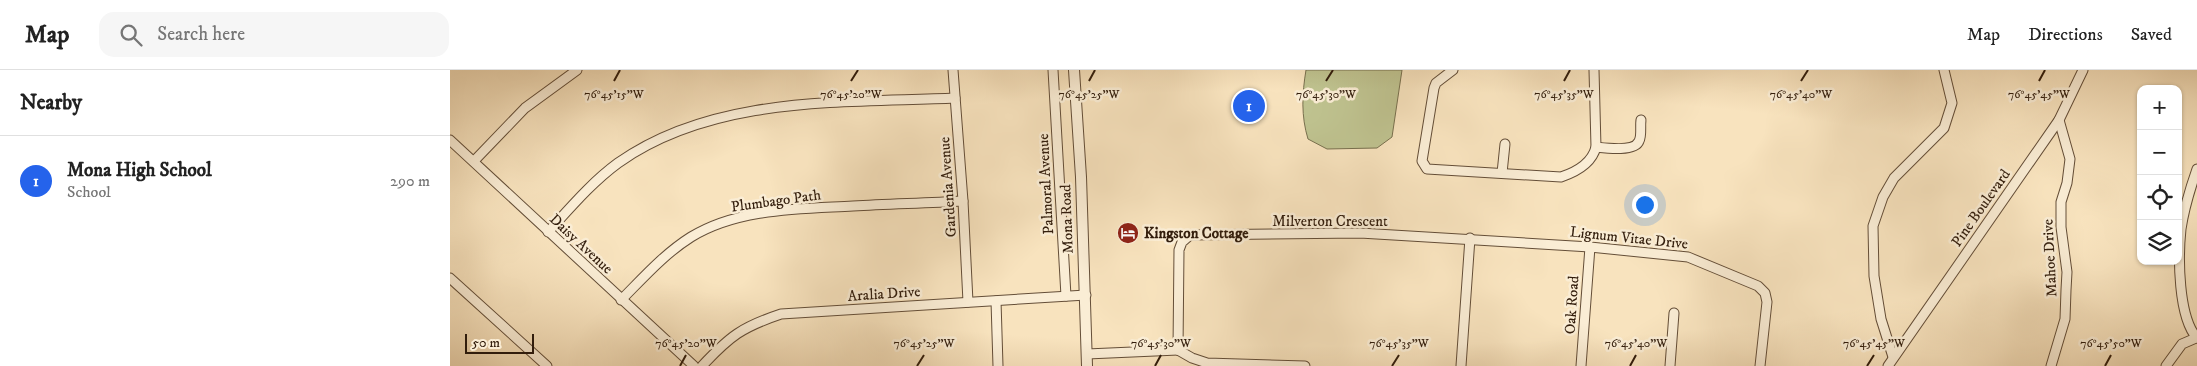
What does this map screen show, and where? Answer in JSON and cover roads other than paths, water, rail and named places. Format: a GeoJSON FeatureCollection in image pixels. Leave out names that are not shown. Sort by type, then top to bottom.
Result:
{"type":"FeatureCollection","features":[{"type":"Feature","properties":{"kind":"street"},"geometry":{"type":"LineString","coordinates":[[474,161],[525,108],[577,70]]}},
{"type":"Feature","properties":{"kind":"street","name":"Gardenia Avenue"},"geometry":{"type":"LineString","coordinates":[[953,70],[963,201],[968,302]]}},
{"type":"Feature","properties":{"kind":"street","name":"Palmoral Avenue"},"geometry":{"type":"LineString","coordinates":[[1053,70],[1066,296]]}},
{"type":"Feature","properties":{"kind":"street","name":"Mona Road"},"geometry":{"type":"LineString","coordinates":[[1074,70],[1086,295],[1087,366]]}},
{"type":"Feature","properties":{"kind":"street"},"geometry":{"type":"LineString","coordinates":[[1454,70],[1436,83],[1434,88],[1422,161],[1427,168],[1561,177],[1574,173],[1591,159],[1596,147],[1594,70]]}},
{"type":"Feature","properties":{"kind":"street"},"geometry":{"type":"LineString","coordinates":[[1893,357],[1881,319],[1877,293],[1873,226],[1883,197],[1894,178],[1944,128],[1952,103],[1944,70]]}},
{"type":"Feature","properties":{"kind":"street","name":"Pine Boulevard"},"geometry":{"type":"LineString","coordinates":[[1888,366],[2058,120],[2083,70]]}},
{"type":"Feature","properties":{"kind":"street"},"geometry":{"type":"LineString","coordinates":[[548,232],[587,190],[617,164],[640,149],[684,129],[731,115],[778,108],[955,98]]}},
{"type":"Feature","properties":{"kind":"street"},"geometry":{"type":"LineString","coordinates":[[1596,147],[1618,149],[1636,145],[1639,141],[1641,120]]}},
{"type":"Feature","properties":{"kind":"street","name":"Mahoe Drive"},"geometry":{"type":"LineString","coordinates":[[2051,366],[2065,319],[2067,272],[2060,227],[2062,202],[2067,184],[2070,159],[2058,120]]}},
{"type":"Feature","properties":{"kind":"street","name":"Daisy Avenue"},"geometry":{"type":"LineString","coordinates":[[450,140],[620,300],[694,366]]}},
{"type":"Feature","properties":{"kind":"street"},"geometry":{"type":"LineString","coordinates":[[1502,173],[1505,144]]}},
{"type":"Feature","properties":{"kind":"street"},"geometry":{"type":"LineString","coordinates":[[2166,366],[2182,344],[2197,338],[2186,316],[2181,280],[2181,230],[2187,200],[2197,170]]}},
{"type":"Feature","properties":{"kind":"street","name":"Plumbago Path"},"geometry":{"type":"LineString","coordinates":[[620,300],[666,254],[692,236],[716,225],[742,217],[799,208],[963,201]]}},
{"type":"Feature","properties":{"kind":"street","name":"Milverton Crescent"},"geometry":{"type":"LineString","coordinates":[[1178,350],[1179,250],[1182,242],[1190,236],[1360,233],[1470,238]]}},
{"type":"Feature","properties":{"kind":"street"},"geometry":{"type":"LineString","coordinates":[[1461,366],[1470,238]]}},
{"type":"Feature","properties":{"kind":"street","name":"Lignum Vitae Drive"},"geometry":{"type":"LineString","coordinates":[[1470,238],[1688,257],[1758,286],[1765,293],[1767,302],[1760,366]]}},
{"type":"Feature","properties":{"kind":"street","name":"Oak Road"},"geometry":{"type":"LineString","coordinates":[[1581,366],[1590,247]]}},
{"type":"Feature","properties":{"kind":"street"},"geometry":{"type":"LineString","coordinates":[[450,278],[548,366]]}},
{"type":"Feature","properties":{"kind":"street","name":"Aralia Drive"},"geometry":{"type":"LineString","coordinates":[[702,366],[724,342],[739,331],[751,324],[781,314],[1086,295]]}},
{"type":"Feature","properties":{"kind":"street"},"geometry":{"type":"LineString","coordinates":[[996,301],[998,366]]}},
{"type":"Feature","properties":{"kind":"street"},"geometry":{"type":"LineString","coordinates":[[1670,366],[1674,313]]}},
{"type":"Feature","properties":{"kind":"street"},"geometry":{"type":"LineString","coordinates":[[1086,354],[1178,350],[1192,358],[1208,363],[1305,366]]}},
{"type":"Feature","properties":{"kind":"place","name":"Mona High School"},"geometry":{"type":"Point","coordinates":[1249,106]}},
{"type":"Feature","properties":{"kind":"place","name":"Kingston Cottage"},"geometry":{"type":"Point","coordinates":[1128,233]}}]}
